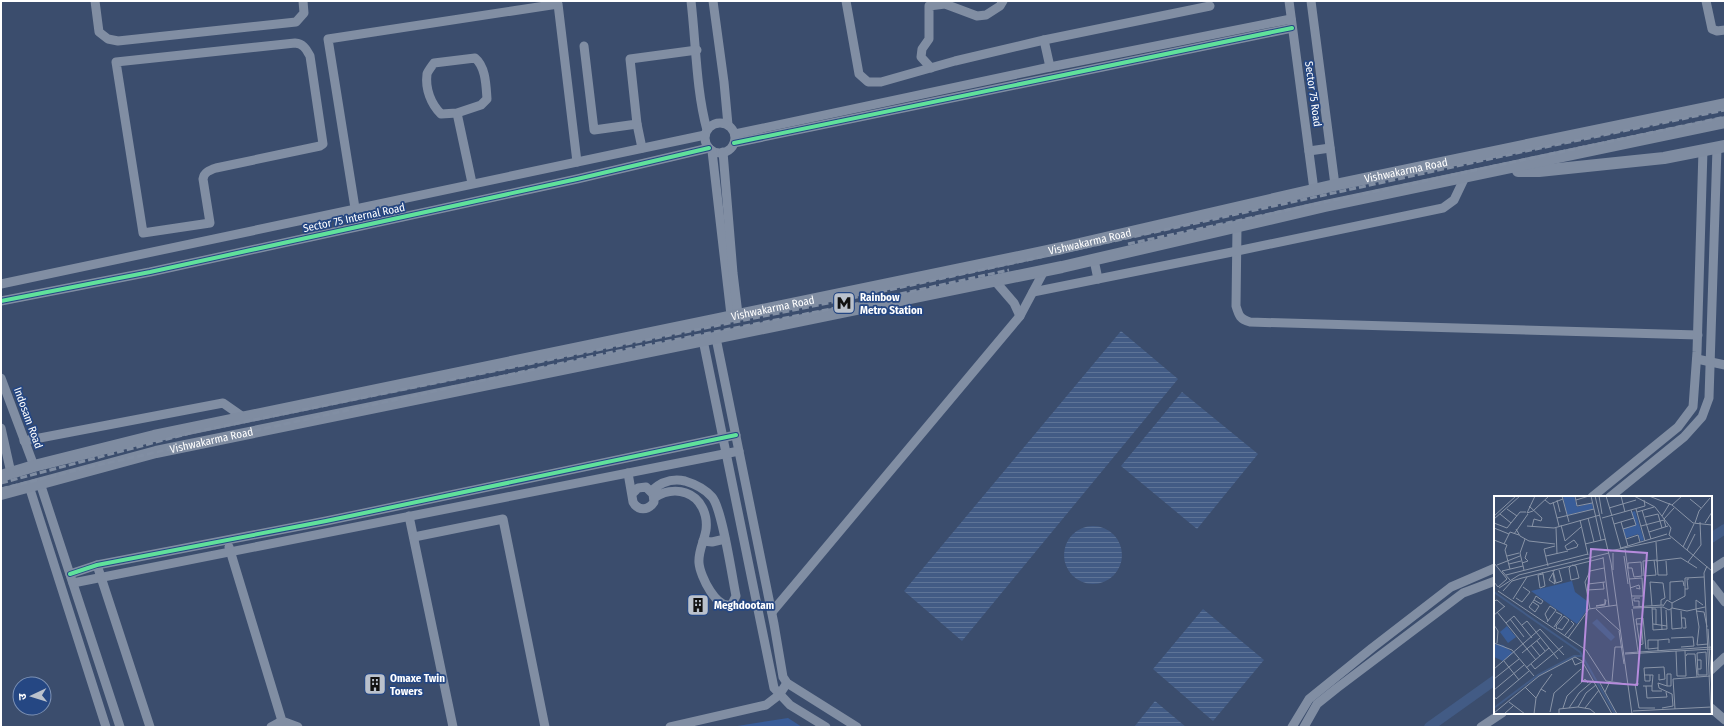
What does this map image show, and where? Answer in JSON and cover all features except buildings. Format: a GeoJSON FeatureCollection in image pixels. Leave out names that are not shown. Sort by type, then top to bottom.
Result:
{"type":"FeatureCollection","features":[{"type":"Feature","properties":{"kind":"main road"},"geometry":{"type":"LineString","coordinates":[[1723,104],[1724,122]]}},
{"type":"Feature","properties":{"kind":"main road","name":"Vishwakarma Road"},"geometry":{"type":"LineString","coordinates":[[6,474],[154,436],[1062,248],[1335,185],[1723,104]]}},
{"type":"Feature","properties":{"kind":"main road","name":"Vishwakarma Road"},"geometry":{"type":"LineString","coordinates":[[1,494],[156,452],[1044,271],[1325,206],[1724,122]]}},
{"type":"Feature","properties":{"kind":"main road"},"geometry":{"type":"LineString","coordinates":[[1495,171],[1539,171],[1664,158],[1721,147]]}},
{"type":"Feature","properties":{"kind":"main road"},"geometry":{"type":"LineString","coordinates":[[453,374],[451,381],[458,390]]}},
{"type":"Feature","properties":{"kind":"main road"},"geometry":{"type":"LineString","coordinates":[[417,382],[424,387],[424,397]]}},
{"type":"Feature","properties":{"kind":"street"},"geometry":{"type":"LineString","coordinates":[[95,1],[99,32],[108,39],[118,41],[296,22],[304,13],[302,1]]}},
{"type":"Feature","properties":{"kind":"street"},"geometry":{"type":"LineString","coordinates":[[691,1],[701,100],[706,133],[705,140],[711,149],[717,153],[730,149],[734,144],[734,134],[728,125],[713,1]]}},
{"type":"Feature","properties":{"kind":"street"},"geometry":{"type":"LineString","coordinates":[[846,1],[859,74],[868,82],[881,82],[1044,40],[1196,5],[1210,6]]}},
{"type":"Feature","properties":{"kind":"street"},"geometry":{"type":"LineString","coordinates":[[931,68],[921,56],[922,49],[930,39],[929,6],[945,4],[977,16],[986,15],[1000,6],[1003,1]]}},
{"type":"Feature","properties":{"kind":"street","name":"Sector 75 Road"},"geometry":{"type":"LineString","coordinates":[[1289,1],[1314,190]]}},
{"type":"Feature","properties":{"kind":"street","name":"Sector 75 Road"},"geometry":{"type":"LineString","coordinates":[[1311,1],[1335,185]]}},
{"type":"Feature","properties":{"kind":"street"},"geometry":{"type":"LineString","coordinates":[[1706,1],[1712,29],[1715,31],[1725,30]]}},
{"type":"Feature","properties":{"kind":"street"},"geometry":{"type":"LineString","coordinates":[[355,208],[328,39],[558,4],[576,162]]}},
{"type":"Feature","properties":{"kind":"street"},"geometry":{"type":"LineString","coordinates":[[734,134],[1050,66],[1292,24]]}},
{"type":"Feature","properties":{"kind":"street"},"geometry":{"type":"LineString","coordinates":[[734,144],[1292,24]]}},
{"type":"Feature","properties":{"kind":"street"},"geometry":{"type":"LineString","coordinates":[[1044,40],[1050,66]]}},
{"type":"Feature","properties":{"kind":"street"},"geometry":{"type":"LineString","coordinates":[[210,223],[143,233],[116,62],[301,43],[310,56],[323,144],[320,146],[208,171],[203,176],[203,179],[213,239]]}},
{"type":"Feature","properties":{"kind":"street"},"geometry":{"type":"LineString","coordinates":[[584,46],[594,130],[638,124]]}},
{"type":"Feature","properties":{"kind":"street"},"geometry":{"type":"LineString","coordinates":[[642,148],[630,59],[697,50]]}},
{"type":"Feature","properties":{"kind":"street"},"geometry":{"type":"LineString","coordinates":[[475,58],[481,62],[488,99],[481,105],[457,113],[441,114],[435,108],[429,96],[427,73],[434,63],[475,58]]}},
{"type":"Feature","properties":{"kind":"street"},"geometry":{"type":"LineString","coordinates":[[457,113],[472,183]]}},
{"type":"Feature","properties":{"kind":"street"},"geometry":{"type":"LineString","coordinates":[[706,133],[714,124],[718,123],[728,125]]}},
{"type":"Feature","properties":{"kind":"street","name":"Sector 75 Internal Road"},"geometry":{"type":"LineString","coordinates":[[1,284],[642,148],[706,133]]}},
{"type":"Feature","properties":{"kind":"street"},"geometry":{"type":"LineString","coordinates":[[1611,496],[1684,437],[1702,417],[1709,398],[1721,147]]}},
{"type":"Feature","properties":{"kind":"street"},"geometry":{"type":"LineString","coordinates":[[1309,151],[1330,148]]}},
{"type":"Feature","properties":{"kind":"street"},"geometry":{"type":"LineString","coordinates":[[711,149],[734,315]]}},
{"type":"Feature","properties":{"kind":"street","name":"Sector 75 Internal Road"},"geometry":{"type":"LineString","coordinates":[[1,301],[150,272],[711,149]]}},
{"type":"Feature","properties":{"kind":"street"},"geometry":{"type":"LineString","coordinates":[[1593,496],[1678,427],[1693,407],[1698,335],[1703,150]]}},
{"type":"Feature","properties":{"kind":"street"},"geometry":{"type":"LineString","coordinates":[[723,152],[733,273],[734,315]]}},
{"type":"Feature","properties":{"kind":"street"},"geometry":{"type":"LineString","coordinates":[[1033,292],[1237,252],[1443,208],[1454,200],[1466,177]]}},
{"type":"Feature","properties":{"kind":"street"},"geometry":{"type":"LineString","coordinates":[[1237,227],[1236,306],[1238,315],[1242,319],[1250,322],[1698,335]]}},
{"type":"Feature","properties":{"kind":"street"},"geometry":{"type":"LineString","coordinates":[[1094,260],[1098,279]]}},
{"type":"Feature","properties":{"kind":"street"},"geometry":{"type":"LineString","coordinates":[[772,612],[1020,316],[1044,271]]}},
{"type":"Feature","properties":{"kind":"street"},"geometry":{"type":"LineString","coordinates":[[995,281],[1014,303],[1020,316]]}},
{"type":"Feature","properties":{"kind":"street"},"geometry":{"type":"LineString","coordinates":[[716,338],[772,612],[783,677],[787,682],[857,727]]}},
{"type":"Feature","properties":{"kind":"street"},"geometry":{"type":"LineString","coordinates":[[703,340],[774,688],[790,705],[826,727]]}},
{"type":"Feature","properties":{"kind":"street"},"geometry":{"type":"LineString","coordinates":[[1697,359],[1725,365]]}},
{"type":"Feature","properties":{"kind":"street","name":"Indosam Road"},"geometry":{"type":"LineString","coordinates":[[1,378],[34,466]]}},
{"type":"Feature","properties":{"kind":"street"},"geometry":{"type":"LineString","coordinates":[[24,441],[223,403],[243,418]]}},
{"type":"Feature","properties":{"kind":"street"},"geometry":{"type":"LineString","coordinates":[[1,428],[6,474]]}},
{"type":"Feature","properties":{"kind":"street"},"geometry":{"type":"LineString","coordinates":[[72,579],[97,565],[326,521],[736,435]]}},
{"type":"Feature","properties":{"kind":"street"},"geometry":{"type":"LineString","coordinates":[[72,579],[101,579],[739,451]]}},
{"type":"Feature","properties":{"kind":"street"},"geometry":{"type":"LineString","coordinates":[[628,473],[633,502],[641,509],[649,508],[654,502],[644,470]]}},
{"type":"Feature","properties":{"kind":"street"},"geometry":{"type":"LineString","coordinates":[[632,494],[638,488],[643,487],[651,492],[659,495],[676,491],[685,492],[694,497],[700,503],[704,514],[706,529],[699,553],[699,564],[702,576],[719,603],[727,606],[734,602],[736,596],[725,539],[717,506],[713,498],[702,489],[689,482],[673,480],[660,484],[651,492]]}},
{"type":"Feature","properties":{"kind":"street"},"geometry":{"type":"LineString","coordinates":[[513,481],[516,495]]}},
{"type":"Feature","properties":{"kind":"street"},"geometry":{"type":"LineString","coordinates":[[34,484],[72,579],[120,727]]}},
{"type":"Feature","properties":{"kind":"street"},"geometry":{"type":"LineString","coordinates":[[34,484],[106,727]]}},
{"type":"Feature","properties":{"kind":"street"},"geometry":{"type":"LineString","coordinates":[[409,516],[453,727]]}},
{"type":"Feature","properties":{"kind":"street"},"geometry":{"type":"LineString","coordinates":[[414,537],[503,519],[545,727]]}},
{"type":"Feature","properties":{"kind":"street"},"geometry":{"type":"LineString","coordinates":[[703,540],[712,542],[725,539]]}},
{"type":"Feature","properties":{"kind":"street"},"geometry":{"type":"LineString","coordinates":[[227,540],[282,721]]}},
{"type":"Feature","properties":{"kind":"street"},"geometry":{"type":"LineString","coordinates":[[1712,569],[1725,561]]}},
{"type":"Feature","properties":{"kind":"street"},"geometry":{"type":"LineString","coordinates":[[97,565],[150,727]]}},
{"type":"Feature","properties":{"kind":"street"},"geometry":{"type":"LineString","coordinates":[[1292,727],[1309,699],[1426,606],[1451,587],[1494,568]]}},
{"type":"Feature","properties":{"kind":"street"},"geometry":{"type":"LineString","coordinates":[[1304,727],[1317,704],[1336,688],[1463,593],[1494,581]]}},
{"type":"Feature","properties":{"kind":"street"},"geometry":{"type":"LineString","coordinates":[[1712,585],[1725,602]]}},
{"type":"Feature","properties":{"kind":"street"},"geometry":{"type":"LineString","coordinates":[[1712,669],[1725,656]]}},
{"type":"Feature","properties":{"kind":"street"},"geometry":{"type":"LineString","coordinates":[[670,727],[766,705],[779,695],[787,682]]}},
{"type":"Feature","properties":{"kind":"street"},"geometry":{"type":"LineString","coordinates":[[1712,709],[1725,720]]}},
{"type":"Feature","properties":{"kind":"street"},"geometry":{"type":"LineString","coordinates":[[1481,727],[1500,714]]}},
{"type":"Feature","properties":{"kind":"street"},"geometry":{"type":"LineString","coordinates":[[271,727],[282,721],[298,727]]}},
{"type":"Feature","properties":{"kind":"shaded area"},"geometry":{"type":"Polygon","coordinates":[[[1121,331],[1178,379],[962,641],[904,591],[1121,331]]]}},
{"type":"Feature","properties":{"kind":"shaded area"},"geometry":{"type":"Polygon","coordinates":[[[1182,392],[1258,454],[1197,529],[1121,466],[1182,392]]]}},
{"type":"Feature","properties":{"kind":"shaded area"},"geometry":{"type":"Polygon","coordinates":[[[1093,526],[1109,531],[1117,539],[1122,555],[1117,571],[1109,579],[1093,584],[1077,579],[1069,571],[1064,555],[1069,539],[1077,531],[1093,526]]]}},
{"type":"Feature","properties":{"kind":"shaded area"},"geometry":{"type":"Polygon","coordinates":[[[1203,609],[1264,660],[1213,721],[1153,669],[1203,609]]]}},
{"type":"Feature","properties":{"kind":"shaded area"},"geometry":{"type":"Polygon","coordinates":[[[1155,701],[1186,727],[1134,727],[1155,701]]]}},
{"type":"Feature","properties":{"kind":"shaded area"},"geometry":{"type":"Polygon","coordinates":[[[788,718],[802,727],[731,727],[788,718]]]}},
{"type":"Feature","properties":{"kind":"waterway"},"geometry":{"type":"LineString","coordinates":[[1712,537],[1725,529]]}},
{"type":"Feature","properties":{"kind":"waterway"},"geometry":{"type":"LineString","coordinates":[[1429,727],[1494,681]]}},
{"type":"Feature","properties":{"kind":"railway"},"geometry":{"type":"LineString","coordinates":[[1,483],[194,432],[843,300],[1526,151],[1725,110]]}},
{"type":"Feature","properties":{"kind":"railway"},"geometry":{"type":"LineString","coordinates":[[1128,244],[1725,117]]}},
{"type":"Feature","properties":{"kind":"railway"},"geometry":{"type":"LineString","coordinates":[[1,489],[89,467],[613,352],[846,306],[1009,270]]}},
{"type":"Feature","properties":{"kind":"cycle path"},"geometry":{"type":"LineString","coordinates":[[734,143],[1292,28]]}},
{"type":"Feature","properties":{"kind":"cycle path"},"geometry":{"type":"LineString","coordinates":[[1,301],[150,272],[577,179],[709,148]]}},
{"type":"Feature","properties":{"kind":"cycle path"},"geometry":{"type":"LineString","coordinates":[[70,574],[97,565],[326,521],[736,435]]}},
{"type":"Feature","properties":{"kind":"place","name":"Rainbow Metro Station"},"geometry":{"type":"Point","coordinates":[844,303]}},
{"type":"Feature","properties":{"kind":"place","name":"Meghdootam"},"geometry":{"type":"Point","coordinates":[698,605]}},
{"type":"Feature","properties":{"kind":"place","name":"Omaxe Twin Towers"},"geometry":{"type":"Point","coordinates":[375,684]}}]}
